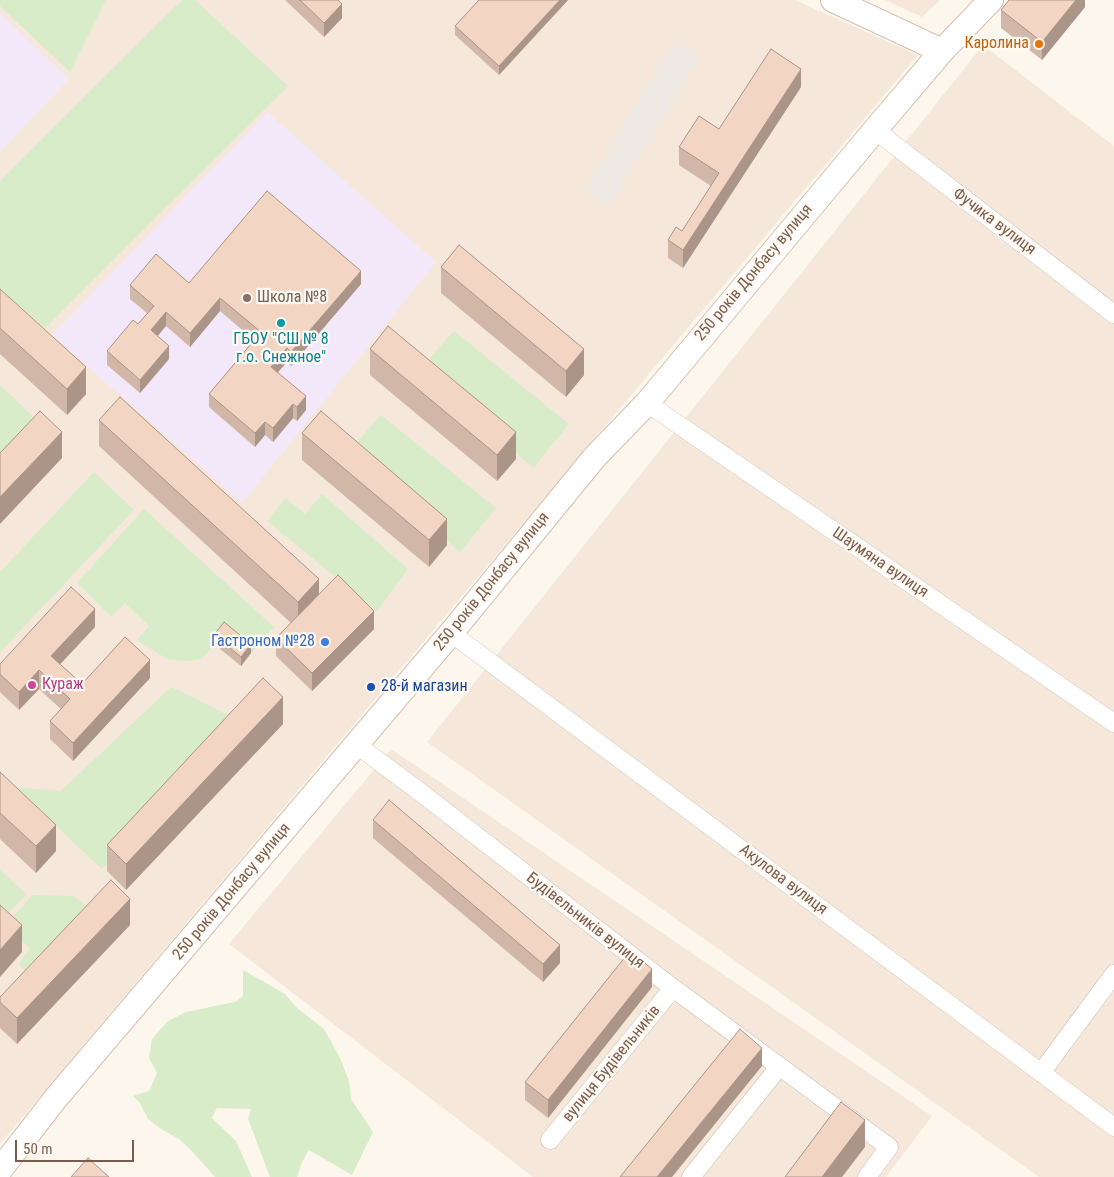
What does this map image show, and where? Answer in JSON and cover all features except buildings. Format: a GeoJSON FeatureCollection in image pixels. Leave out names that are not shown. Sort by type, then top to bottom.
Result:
{"type":"FeatureCollection","features":[{"type":"Feature","properties":{"kind":"street"},"geometry":{"type":"LineString","coordinates":[[833,0],[942,51]]}},
{"type":"Feature","properties":{"kind":"street","name":"250 років Донбасу вулиця"},"geometry":{"type":"LineString","coordinates":[[0,1170],[56,1098],[357,745],[594,458],[647,402],[942,51],[991,0]]}},
{"type":"Feature","properties":{"kind":"street","name":"Фучика вулиця"},"geometry":{"type":"LineString","coordinates":[[875,130],[1114,314]]}},
{"type":"Feature","properties":{"kind":"street","name":"Шаумяна вулиця"},"geometry":{"type":"LineString","coordinates":[[647,402],[1114,723]]}},
{"type":"Feature","properties":{"kind":"street","name":"Акулова вулиця"},"geometry":{"type":"LineString","coordinates":[[451,633],[1114,1127]]}},
{"type":"Feature","properties":{"kind":"street","name":"Будівельників вулиця"},"geometry":{"type":"LineString","coordinates":[[357,745],[673,988],[889,1147],[867,1177]]}},
{"type":"Feature","properties":{"kind":"street"},"geometry":{"type":"LineString","coordinates":[[1041,1073],[1114,974]]}},
{"type":"Feature","properties":{"kind":"street","name":"вулиця Будівельників"},"geometry":{"type":"LineString","coordinates":[[550,1140],[673,988]]}},
{"type":"Feature","properties":{"kind":"street"},"geometry":{"type":"LineString","coordinates":[[692,1177],[779,1067]]}},
{"type":"Feature","properties":{"kind":"shaded area"},"geometry":{"type":"Polygon","coordinates":[[[0,0],[795,0],[918,55],[0,1144],[0,0]]]}},
{"type":"Feature","properties":{"kind":"shaded area"},"geometry":{"type":"Polygon","coordinates":[[[885,0],[940,0],[922,17],[885,0]]]}},
{"type":"Feature","properties":{"kind":"shaded area"},"geometry":{"type":"Polygon","coordinates":[[[0,13],[69,79],[0,152],[0,13]]]}},
{"type":"Feature","properties":{"kind":"shaded area"},"geometry":{"type":"Polygon","coordinates":[[[675,40],[700,56],[609,206],[584,190],[675,40]]]}},
{"type":"Feature","properties":{"kind":"shaded area"},"geometry":{"type":"Polygon","coordinates":[[[983,45],[1114,146],[1114,1177],[1039,1177],[427,742],[983,45]]]}},
{"type":"Feature","properties":{"kind":"shaded area","name":"Школа №8"},"geometry":{"type":"Polygon","coordinates":[[[267,112],[436,262],[242,503],[52,335],[267,112]]]}},
{"type":"Feature","properties":{"kind":"shaded area"},"geometry":{"type":"Polygon","coordinates":[[[391,749],[932,1116],[886,1177],[533,1177],[229,944],[391,749]]]}},
{"type":"Feature","properties":{"kind":"green space"},"geometry":{"type":"Polygon","coordinates":[[[0,0],[106,0],[70,72],[0,6],[0,0]]]}},
{"type":"Feature","properties":{"kind":"green space"},"geometry":{"type":"Polygon","coordinates":[[[182,0],[195,0],[288,86],[45,328],[0,289],[0,181],[182,0]]]}},
{"type":"Feature","properties":{"kind":"green space"},"geometry":{"type":"Polygon","coordinates":[[[454,331],[569,424],[533,468],[420,369],[454,331]]]}},
{"type":"Feature","properties":{"kind":"green space"},"geometry":{"type":"Polygon","coordinates":[[[0,385],[43,426],[0,471],[0,385]]]}},
{"type":"Feature","properties":{"kind":"green space"},"geometry":{"type":"Polygon","coordinates":[[[381,415],[496,508],[460,552],[347,453],[381,415]]]}},
{"type":"Feature","properties":{"kind":"green space"},"geometry":{"type":"Polygon","coordinates":[[[94,472],[134,510],[0,652],[0,572],[94,472]]]}},
{"type":"Feature","properties":{"kind":"green space"},"geometry":{"type":"Polygon","coordinates":[[[322,494],[408,569],[377,611],[267,521],[286,498],[305,514],[322,494]]]}},
{"type":"Feature","properties":{"kind":"green space"},"geometry":{"type":"Polygon","coordinates":[[[144,509],[274,627],[251,653],[225,631],[202,659],[185,661],[167,659],[137,640],[149,626],[125,603],[111,617],[77,583],[144,509]]]}},
{"type":"Feature","properties":{"kind":"green space"},"geometry":{"type":"Polygon","coordinates":[[[171,687],[241,721],[102,869],[15,787],[61,791],[171,687]]]}},
{"type":"Feature","properties":{"kind":"green space"},"geometry":{"type":"Polygon","coordinates":[[[0,870],[26,894],[0,922],[0,870]]]}},
{"type":"Feature","properties":{"kind":"green space"},"geometry":{"type":"Polygon","coordinates":[[[32,895],[74,896],[95,914],[0,1018],[0,996],[6,999],[27,973],[19,964],[30,948],[4,928],[32,895]]]}},
{"type":"Feature","properties":{"kind":"green space"},"geometry":{"type":"Polygon","coordinates":[[[243,970],[285,994],[297,1008],[324,1029],[340,1058],[349,1081],[351,1099],[373,1132],[352,1175],[309,1150],[302,1162],[297,1177],[270,1177],[248,1119],[251,1109],[217,1108],[212,1118],[236,1141],[252,1177],[215,1177],[179,1139],[148,1119],[140,1103],[133,1096],[149,1091],[157,1073],[149,1058],[152,1039],[168,1021],[186,1012],[235,1002],[243,996],[243,970]]]}},
{"type":"Feature","properties":{"kind":"place","name":"Каролина"},"geometry":{"type":"Point","coordinates":[1039,44]}},
{"type":"Feature","properties":{"kind":"place","name":"Школа №8"},"geometry":{"type":"Point","coordinates":[247,298]}},
{"type":"Feature","properties":{"kind":"place","name":"ГБОУ \"СШ № 8 г.о. Снежное\""},"geometry":{"type":"Point","coordinates":[281,323]}},
{"type":"Feature","properties":{"kind":"place","name":"Гастроном №28"},"geometry":{"type":"Point","coordinates":[325,642]}},
{"type":"Feature","properties":{"kind":"place","name":"Кураж"},"geometry":{"type":"Point","coordinates":[32,685]}},
{"type":"Feature","properties":{"kind":"place","name":"28-й магазин"},"geometry":{"type":"Point","coordinates":[371,687]}}]}
